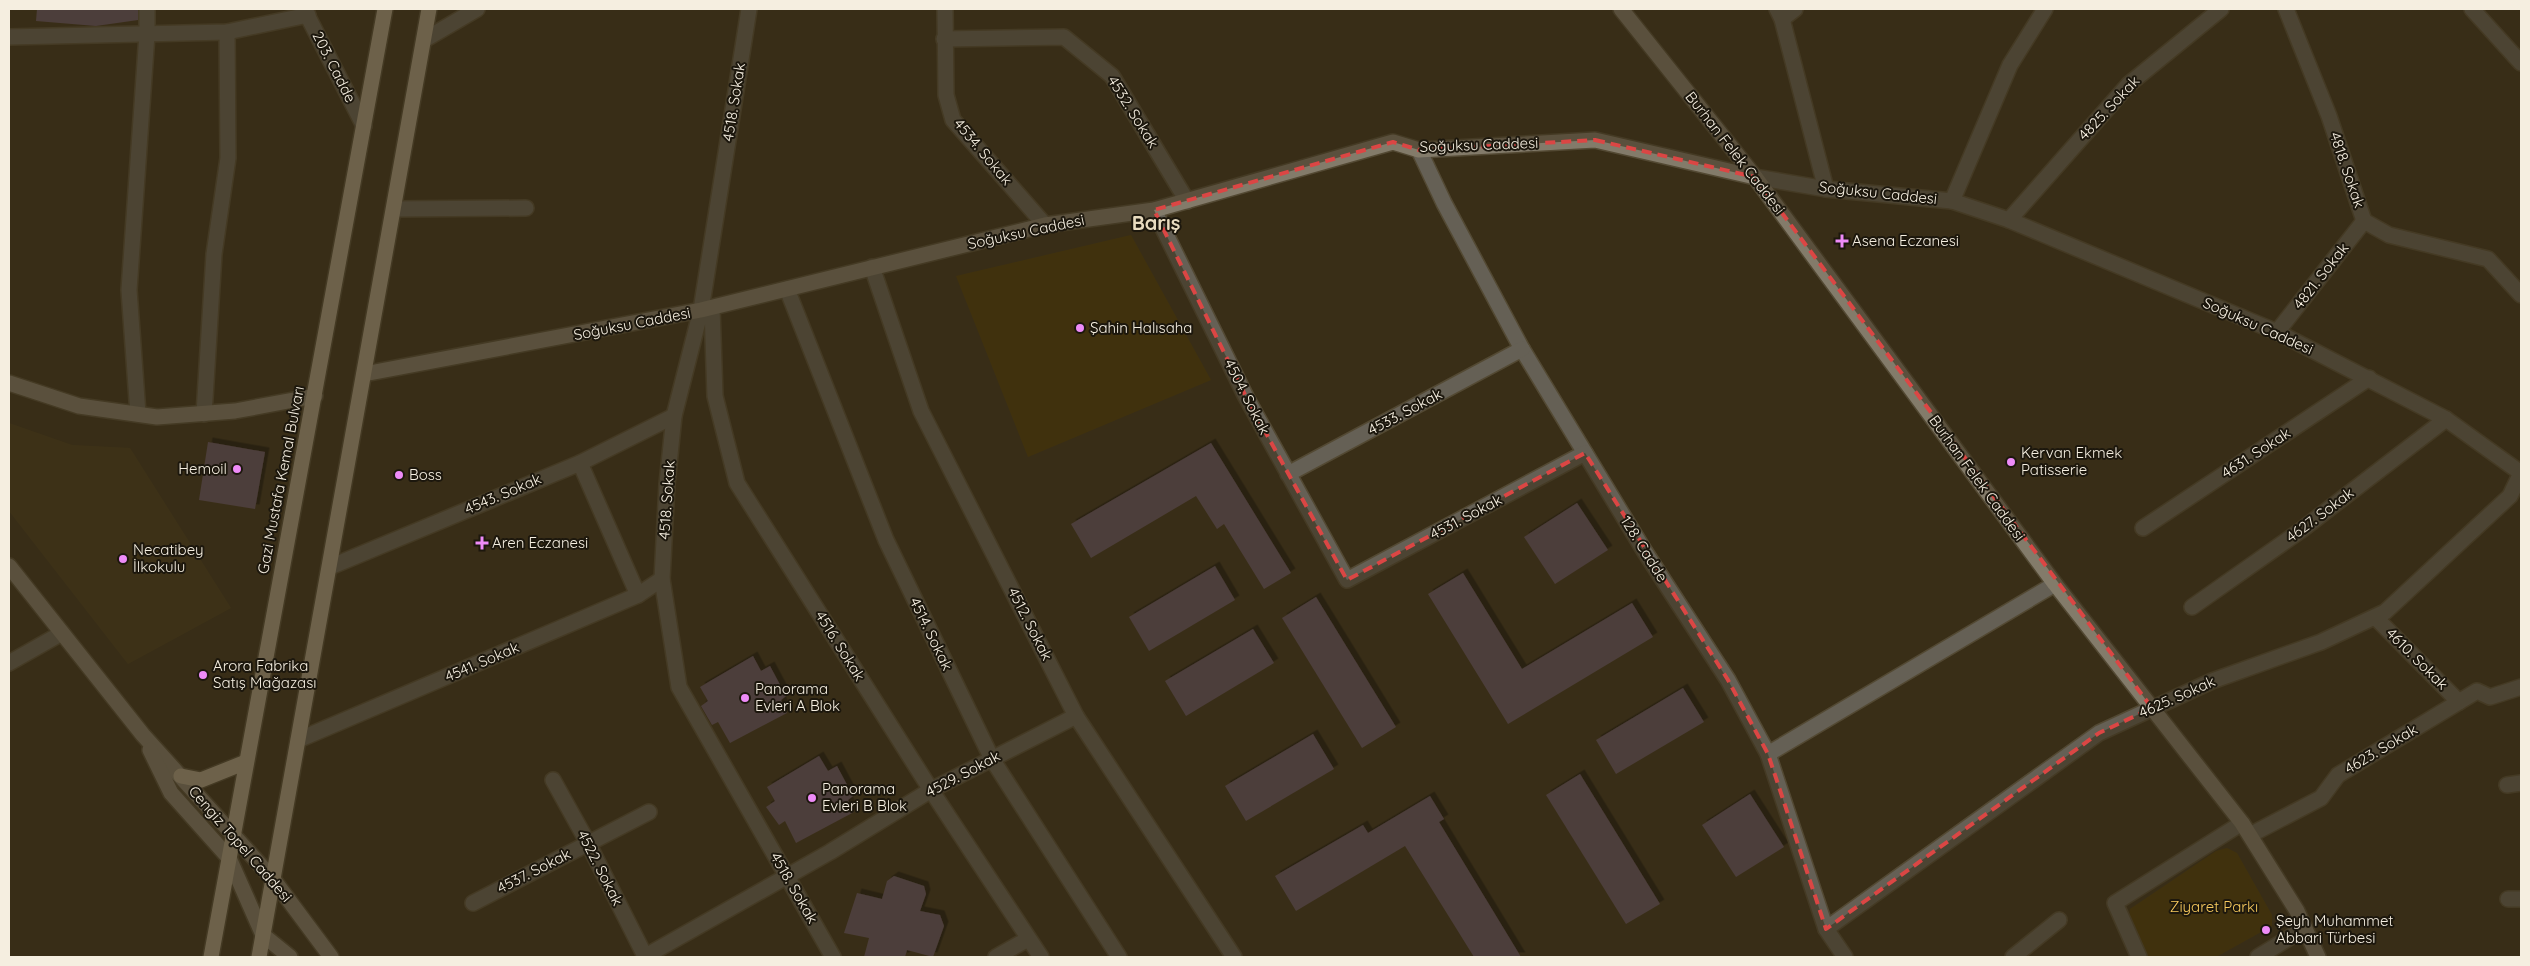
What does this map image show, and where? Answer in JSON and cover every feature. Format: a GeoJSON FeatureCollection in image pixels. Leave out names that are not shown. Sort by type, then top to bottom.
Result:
{"type":"FeatureCollection","features":[{"type":"Feature","properties":{"kind":"highway","name":"Gazi Mustafa Kemal Bulvarı"},"geometry":{"type":"LineString","coordinates":[[211,957],[232,833],[315,396],[385,9]]}},
{"type":"Feature","properties":{"kind":"highway"},"geometry":{"type":"LineString","coordinates":[[259,957],[429,9]]}},
{"type":"Feature","properties":{"kind":"highway"},"geometry":{"type":"LineString","coordinates":[[181,776],[201,780],[246,762]]}},
{"type":"Feature","properties":{"kind":"street"},"geometry":{"type":"LineString","coordinates":[[138,414],[129,290],[147,34],[147,9]]}},
{"type":"Feature","properties":{"kind":"street"},"geometry":{"type":"LineString","coordinates":[[424,40],[478,9]]}},
{"type":"Feature","properties":{"kind":"street","name":"4518. Sokak"},"geometry":{"type":"LineString","coordinates":[[749,9],[706,309],[674,416],[667,484],[662,579],[679,687],[833,957]]}},
{"type":"Feature","properties":{"kind":"street","name":"4534. Sokak"},"geometry":{"type":"LineString","coordinates":[[945,9],[946,96],[953,120],[1045,225]]}},
{"type":"Feature","properties":{"kind":"street","name":"Burhan Felek Caddesi"},"geometry":{"type":"LineString","coordinates":[[1621,9],[1755,177],[2055,584],[2246,829],[2297,911],[2318,957]]}},
{"type":"Feature","properties":{"kind":"street"},"geometry":{"type":"LineString","coordinates":[[1795,9],[1779,14],[1826,189]]}},
{"type":"Feature","properties":{"kind":"street"},"geometry":{"type":"LineString","coordinates":[[1952,201],[2010,65],[2045,9]]}},
{"type":"Feature","properties":{"kind":"street","name":"4825. Sokak"},"geometry":{"type":"LineString","coordinates":[[2009,220],[2130,84],[2221,9]]}},
{"type":"Feature","properties":{"kind":"street","name":"4818. Sokak"},"geometry":{"type":"LineString","coordinates":[[2286,9],[2329,116],[2364,221],[2389,235],[2488,259],[2521,295]]}},
{"type":"Feature","properties":{"kind":"street"},"geometry":{"type":"LineString","coordinates":[[2472,9],[2521,63]]}},
{"type":"Feature","properties":{"kind":"street"},"geometry":{"type":"LineString","coordinates":[[9,36],[227,32],[306,12]]}},
{"type":"Feature","properties":{"kind":"street","name":"203. Cadde"},"geometry":{"type":"LineString","coordinates":[[306,12],[364,126]]}},
{"type":"Feature","properties":{"kind":"street"},"geometry":{"type":"LineString","coordinates":[[204,414],[214,254],[228,158],[227,32]]}},
{"type":"Feature","properties":{"kind":"street","name":"4532. Sokak"},"geometry":{"type":"LineString","coordinates":[[944,39],[1064,37],[1112,76],[1187,201]]}},
{"type":"Feature","properties":{"kind":"street","name":"Soğuksu Caddesi"},"geometry":{"type":"LineString","coordinates":[[364,374],[706,309],[1045,225],[1154,210],[1393,142],[1419,150],[1595,140],[1755,177],[1826,189],[1952,201],[2009,220],[2277,332],[2369,378],[2446,420],[2521,473]]}},
{"type":"Feature","properties":{"kind":"street","name":"128. Cadde"},"geometry":{"type":"LineString","coordinates":[[1419,150],[1444,204],[1522,349],[1585,454],[1728,680],[1768,754],[1826,929],[1845,957]]}},
{"type":"Feature","properties":{"kind":"street"},"geometry":{"type":"LineString","coordinates":[[394,208],[526,208]]}},
{"type":"Feature","properties":{"kind":"street","name":"4504. Sokak"},"geometry":{"type":"LineString","coordinates":[[1154,210],[1246,397],[1347,580]]}},
{"type":"Feature","properties":{"kind":"street","name":"4821. Sokak"},"geometry":{"type":"LineString","coordinates":[[2277,332],[2364,221]]}},
{"type":"Feature","properties":{"kind":"street","name":"4512. Sokak"},"geometry":{"type":"LineString","coordinates":[[872,267],[921,411],[1076,716],[1234,957]]}},
{"type":"Feature","properties":{"kind":"street","name":"4514. Sokak"},"geometry":{"type":"LineString","coordinates":[[788,289],[886,540],[992,759],[1119,957]]}},
{"type":"Feature","properties":{"kind":"street","name":"4516. Sokak"},"geometry":{"type":"LineString","coordinates":[[706,309],[715,396],[737,483],[931,790],[1040,957]]}},
{"type":"Feature","properties":{"kind":"street","name":"4533. Sokak"},"geometry":{"type":"LineString","coordinates":[[1288,474],[1522,349]]}},
{"type":"Feature","properties":{"kind":"street","name":"4631. Sokak"},"geometry":{"type":"LineString","coordinates":[[2143,528],[2369,378]]}},
{"type":"Feature","properties":{"kind":"street"},"geometry":{"type":"LineString","coordinates":[[9,383],[78,406],[157,418],[235,411],[315,396]]}},
{"type":"Feature","properties":{"kind":"street","name":"4543. Sokak"},"geometry":{"type":"LineString","coordinates":[[330,566],[580,462],[674,416]]}},
{"type":"Feature","properties":{"kind":"street","name":"4627. Sokak"},"geometry":{"type":"LineString","coordinates":[[2192,607],[2300,530],[2446,420]]}},
{"type":"Feature","properties":{"kind":"street","name":"4531. Sokak"},"geometry":{"type":"LineString","coordinates":[[1347,580],[1585,454]]}},
{"type":"Feature","properties":{"kind":"street"},"geometry":{"type":"LineString","coordinates":[[580,462],[638,595]]}},
{"type":"Feature","properties":{"kind":"street","name":"4625. Sokak"},"geometry":{"type":"LineString","coordinates":[[1826,929],[2099,733],[2212,681],[2321,642],[2386,612],[2510,496],[2521,473]]}},
{"type":"Feature","properties":{"kind":"street","name":"Cengiz Topel Caddesi"},"geometry":{"type":"LineString","coordinates":[[9,566],[143,735],[273,879],[331,957]]}},
{"type":"Feature","properties":{"kind":"street","name":"4541. Sokak"},"geometry":{"type":"LineString","coordinates":[[298,740],[638,595],[662,579]]}},
{"type":"Feature","properties":{"kind":"street"},"geometry":{"type":"LineString","coordinates":[[1768,754],[2055,584]]}},
{"type":"Feature","properties":{"kind":"street","name":"4610. Sokak"},"geometry":{"type":"LineString","coordinates":[[2375,617],[2459,702]]}},
{"type":"Feature","properties":{"kind":"street"},"geometry":{"type":"LineString","coordinates":[[9,663],[62,634]]}},
{"type":"Feature","properties":{"kind":"street","name":"4623. Sokak"},"geometry":{"type":"LineString","coordinates":[[2139,957],[2115,903],[2246,829],[2321,798],[2338,776],[2478,691],[2490,697],[2521,687]]}},
{"type":"Feature","properties":{"kind":"street","name":"4529. Sokak"},"geometry":{"type":"LineString","coordinates":[[644,957],[787,877],[931,790],[1076,716]]}},
{"type":"Feature","properties":{"kind":"street","name":"Cengiz Topel Caddesi"},"geometry":{"type":"LineString","coordinates":[[143,735],[171,793],[229,858],[263,935],[290,957]]}},
{"type":"Feature","properties":{"kind":"street","name":"4522. Sokak"},"geometry":{"type":"LineString","coordinates":[[553,780],[588,843],[644,957]]}},
{"type":"Feature","properties":{"kind":"street","name":"4537. Sokak"},"geometry":{"type":"LineString","coordinates":[[473,903],[649,812]]}},
{"type":"Feature","properties":{"kind":"street"},"geometry":{"type":"LineString","coordinates":[[2013,957],[2059,920]]}},
{"type":"Feature","properties":{"kind":"street"},"geometry":{"type":"LineString","coordinates":[[2258,957],[2305,928]]}},
{"type":"Feature","properties":{"kind":"street"},"geometry":{"type":"LineString","coordinates":[[996,957],[1028,939]]}},
{"type":"Feature","properties":{"kind":"highlighted area"},"geometry":{"type":"Polygon","coordinates":[[[1595,140],[1755,177],[2152,708],[2099,733],[1826,929],[1768,754],[1728,680],[1585,453],[1347,580],[1246,397],[1154,210],[1393,142],[1419,150],[1595,140]]]}},
{"type":"Feature","properties":{"kind":"shaded area","name":"Necatibey İlkokulu"},"geometry":{"type":"Polygon","coordinates":[[[9,423],[72,445],[130,448],[231,608],[128,664],[9,511],[9,423]]]}},
{"type":"Feature","properties":{"kind":"green space","name":"Şahin Halısaha"},"geometry":{"type":"Polygon","coordinates":[[[1131,235],[1211,380],[1028,457],[956,276],[1131,235]]]}},
{"type":"Feature","properties":{"kind":"green space","name":"Ziyaret Parkı"},"geometry":{"type":"Polygon","coordinates":[[[2227,848],[2237,853],[2272,915],[2272,926],[2216,957],[2149,957],[2133,927],[2130,909],[2216,851],[2227,848]]]}},
{"type":"Feature","properties":{"kind":"building"},"geometry":{"type":"Polygon","coordinates":[[[37,9],[138,9],[138,20],[96,26],[36,21],[37,9]]]}},
{"type":"Feature","properties":{"kind":"building"},"geometry":{"type":"Polygon","coordinates":[[[208,442],[265,452],[255,509],[199,500],[208,442]]]}},
{"type":"Feature","properties":{"kind":"building"},"geometry":{"type":"Polygon","coordinates":[[[1211,443],[1291,573],[1264,589],[1224,524],[1217,529],[1196,496],[1091,558],[1071,524],[1211,443]]]}},
{"type":"Feature","properties":{"kind":"building"},"geometry":{"type":"Polygon","coordinates":[[[1577,503],[1608,550],[1555,584],[1524,537],[1577,503]]]}},
{"type":"Feature","properties":{"kind":"building"},"geometry":{"type":"Polygon","coordinates":[[[1215,566],[1235,600],[1149,651],[1129,617],[1215,566]]]}},
{"type":"Feature","properties":{"kind":"building"},"geometry":{"type":"Polygon","coordinates":[[[1463,573],[1522,669],[1632,603],[1653,637],[1508,724],[1428,594],[1463,573]]]}},
{"type":"Feature","properties":{"kind":"building"},"geometry":{"type":"Polygon","coordinates":[[[1316,597],[1396,727],[1362,748],[1282,618],[1316,597]]]}},
{"type":"Feature","properties":{"kind":"building"},"geometry":{"type":"Polygon","coordinates":[[[1253,629],[1274,663],[1186,716],[1165,681],[1253,629]]]}},
{"type":"Feature","properties":{"kind":"building","name":"Panorama Evleri A Blok"},"geometry":{"type":"Polygon","coordinates":[[[753,656],[761,671],[770,666],[786,696],[781,700],[787,713],[730,743],[718,722],[712,725],[701,706],[708,701],[700,687],[753,656]]]}},
{"type":"Feature","properties":{"kind":"building"},"geometry":{"type":"Polygon","coordinates":[[[1683,688],[1704,722],[1616,774],[1596,740],[1683,688]]]}},
{"type":"Feature","properties":{"kind":"building"},"geometry":{"type":"Polygon","coordinates":[[[1313,734],[1334,769],[1246,821],[1225,786],[1313,734]]]}},
{"type":"Feature","properties":{"kind":"building","name":"Panorama Evleri B Blok"},"geometry":{"type":"Polygon","coordinates":[[[819,756],[828,771],[837,766],[853,796],[848,800],[854,812],[796,843],[785,821],[779,825],[766,807],[775,801],[767,787],[819,756]]]}},
{"type":"Feature","properties":{"kind":"building"},"geometry":{"type":"Polygon","coordinates":[[[1580,774],[1660,904],[1626,924],[1546,795],[1580,774]]]}},
{"type":"Feature","properties":{"kind":"building"},"geometry":{"type":"Polygon","coordinates":[[[1750,794],[1784,847],[1736,877],[1702,825],[1750,794]]]}},
{"type":"Feature","properties":{"kind":"building"},"geometry":{"type":"Polygon","coordinates":[[[1430,796],[1444,819],[1439,822],[1521,957],[1474,957],[1405,846],[1296,911],[1275,876],[1363,825],[1368,833],[1430,796]]]}},
{"type":"Feature","properties":{"kind":"building"},"geometry":{"type":"Polygon","coordinates":[[[894,876],[924,886],[926,894],[920,911],[940,915],[944,926],[933,957],[907,950],[905,957],[864,957],[869,938],[844,933],[857,893],[882,899],[887,881],[894,876]]]}},
{"type":"Feature","properties":{"kind":"place","name":"Asena Eczanesi"},"geometry":{"type":"Point","coordinates":[1842,241]}},
{"type":"Feature","properties":{"kind":"place","name":"Şahin Halısaha"},"geometry":{"type":"Point","coordinates":[1080,328]}},
{"type":"Feature","properties":{"kind":"place","name":"Kervan Ekmek Patisserie"},"geometry":{"type":"Point","coordinates":[2011,462]}},
{"type":"Feature","properties":{"kind":"place","name":"Hemoil"},"geometry":{"type":"Point","coordinates":[237,469]}},
{"type":"Feature","properties":{"kind":"place","name":"Boss"},"geometry":{"type":"Point","coordinates":[399,475]}},
{"type":"Feature","properties":{"kind":"place","name":"Aren Eczanesi"},"geometry":{"type":"Point","coordinates":[482,543]}},
{"type":"Feature","properties":{"kind":"place","name":"Necatibey İlkokulu"},"geometry":{"type":"Point","coordinates":[123,559]}},
{"type":"Feature","properties":{"kind":"place","name":"Arora Fabrika Satış Mağazası"},"geometry":{"type":"Point","coordinates":[203,675]}},
{"type":"Feature","properties":{"kind":"place","name":"Panorama Evleri A Blok"},"geometry":{"type":"Point","coordinates":[745,698]}},
{"type":"Feature","properties":{"kind":"place","name":"Panorama Evleri B Blok"},"geometry":{"type":"Point","coordinates":[812,798]}},
{"type":"Feature","properties":{"kind":"place","name":"Şeyh Muhammet Abbari Türbesi"},"geometry":{"type":"Point","coordinates":[2266,930]}},
{"type":"Feature","properties":{"kind":"district","name":"Barış"},"geometry":{"type":"Point","coordinates":[1156,223]}}]}
